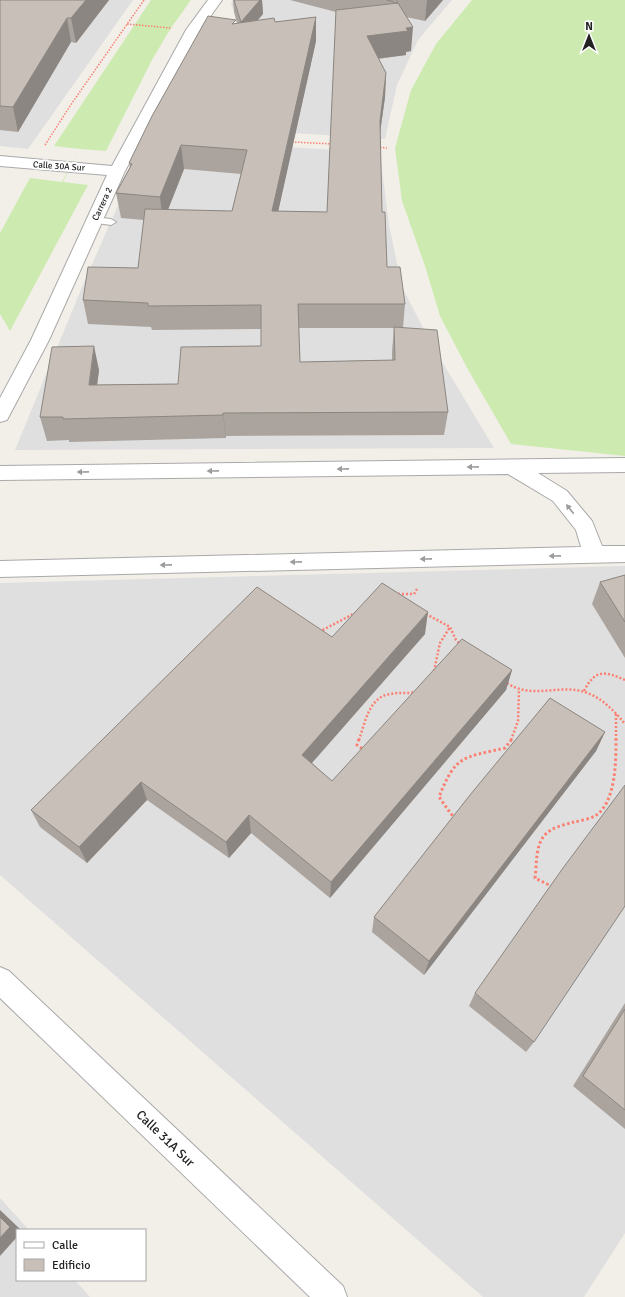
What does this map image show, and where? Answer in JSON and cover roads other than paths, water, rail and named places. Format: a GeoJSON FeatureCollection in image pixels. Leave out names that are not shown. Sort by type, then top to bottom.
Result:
{"type":"FeatureCollection","features":[{"type":"Feature","properties":{"kind":"street","name":"Carrera 2"},"geometry":{"type":"LineString","coordinates":[[0,415],[40,340],[117,171],[193,30],[215,0]]}},
{"type":"Feature","properties":{"kind":"street","name":"Calle 30A Sur"},"geometry":{"type":"LineString","coordinates":[[0,161],[117,171]]}},
{"type":"Feature","properties":{"kind":"street"},"geometry":{"type":"LineString","coordinates":[[0,473],[625,465]]}},
{"type":"Feature","properties":{"kind":"street"},"geometry":{"type":"LineString","coordinates":[[512,467],[560,496],[585,527],[594,555]]}},
{"type":"Feature","properties":{"kind":"street"},"geometry":{"type":"LineString","coordinates":[[0,569],[625,554]]}},
{"type":"Feature","properties":{"kind":"street","name":"Calle 31A Sur"},"geometry":{"type":"LineString","coordinates":[[0,980],[332,1297]]}},
{"type":"Feature","properties":{"kind":"lane"},"geometry":{"type":"LineString","coordinates":[[94,220],[111,222]]}}]}
